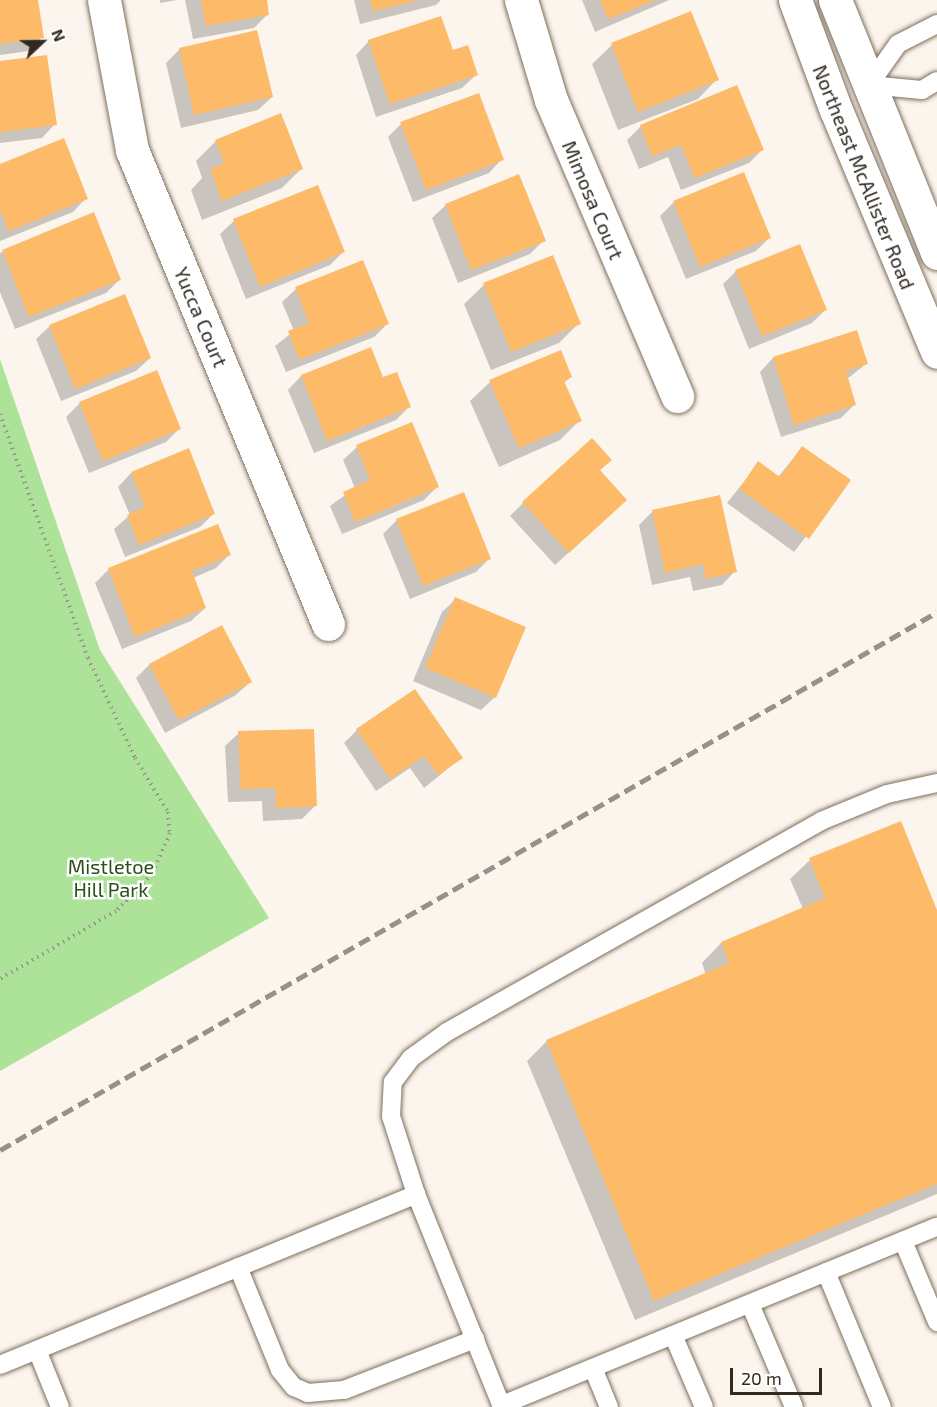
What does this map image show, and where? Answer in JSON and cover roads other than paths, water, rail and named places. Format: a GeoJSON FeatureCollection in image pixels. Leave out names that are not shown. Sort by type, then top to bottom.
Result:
{"type":"FeatureCollection","features":[{"type":"Feature","properties":{"kind":"street","name":"Yucca Court"},"geometry":{"type":"LineString","coordinates":[[104,0],[132,150],[328,624]]}},
{"type":"Feature","properties":{"kind":"street","name":"Mimosa Court"},"geometry":{"type":"LineString","coordinates":[[521,0],[551,100],[677,396]]}},
{"type":"Feature","properties":{"kind":"street","name":"Northeast McAllister Road"},"geometry":{"type":"LineString","coordinates":[[795,0],[836,110],[937,352]]}},
{"type":"Feature","properties":{"kind":"street","name":"Northeast McAllister Road"},"geometry":{"type":"LineString","coordinates":[[835,0],[937,253]]}},
{"type":"Feature","properties":{"kind":"lane"},"geometry":{"type":"LineString","coordinates":[[937,24],[898,44],[869,85],[922,90],[937,81]]}},
{"type":"Feature","properties":{"kind":"lane"},"geometry":{"type":"LineString","coordinates":[[936,785],[887,794],[821,821],[447,1032],[411,1058],[393,1082],[391,1116],[416,1194],[502,1406],[937,1227]]}},
{"type":"Feature","properties":{"kind":"lane"},"geometry":{"type":"LineString","coordinates":[[0,1365],[416,1194]]}},
{"type":"Feature","properties":{"kind":"lane"},"geometry":{"type":"LineString","coordinates":[[903,1241],[937,1322]]}},
{"type":"Feature","properties":{"kind":"lane"},"geometry":{"type":"LineString","coordinates":[[238,1268],[280,1370],[294,1387],[308,1393],[344,1390],[475,1339]]}},
{"type":"Feature","properties":{"kind":"lane"},"geometry":{"type":"LineString","coordinates":[[826,1272],[882,1407]]}},
{"type":"Feature","properties":{"kind":"lane"},"geometry":{"type":"LineString","coordinates":[[750,1304],[794,1407]]}},
{"type":"Feature","properties":{"kind":"lane"},"geometry":{"type":"LineString","coordinates":[[673,1335],[704,1407]]}},
{"type":"Feature","properties":{"kind":"lane"},"geometry":{"type":"LineString","coordinates":[[37,1350],[60,1407]]}},
{"type":"Feature","properties":{"kind":"lane"},"geometry":{"type":"LineString","coordinates":[[593,1368],[609,1407]]}},
{"type":"Feature","properties":{"kind":"railway"},"geometry":{"type":"LineString","coordinates":[[0,1150],[937,612]]}},
{"type":"Feature","properties":{"kind":"park label","name":"Mistletoe Hill Park"},"geometry":{"type":"Point","coordinates":[111,878]}}]}
